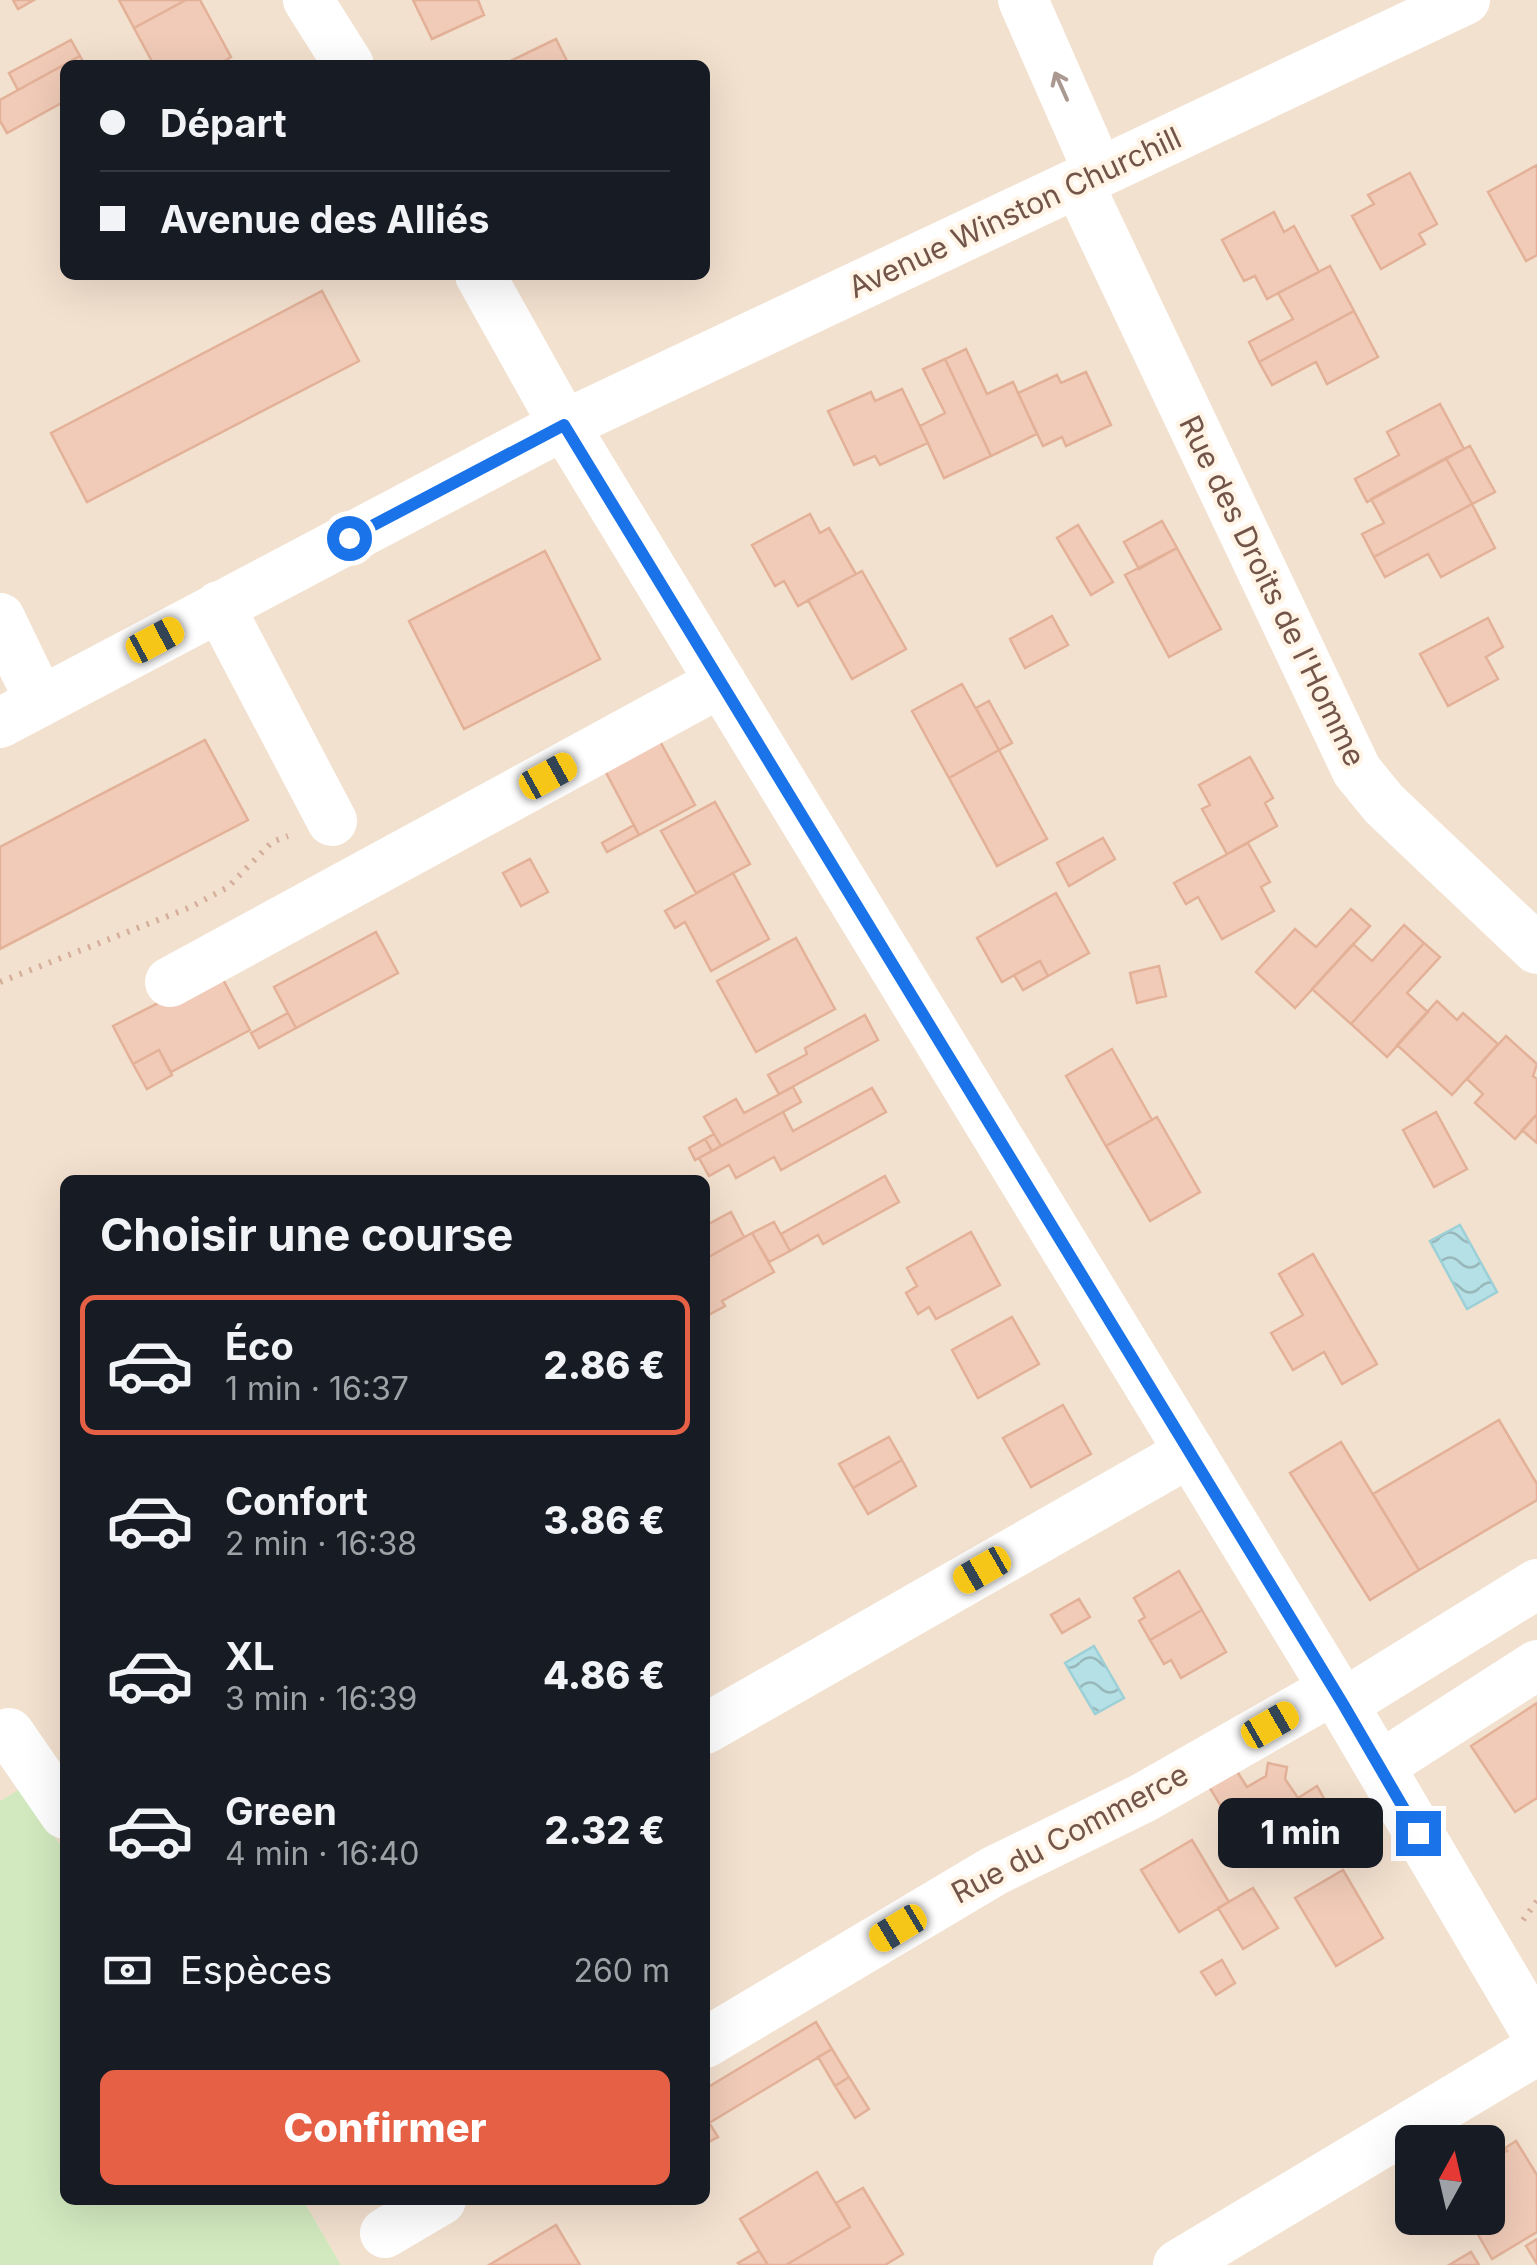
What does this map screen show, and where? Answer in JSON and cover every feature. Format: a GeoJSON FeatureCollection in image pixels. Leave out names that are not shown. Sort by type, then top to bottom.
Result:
{"type":"FeatureCollection","features":[{"type":"Feature","properties":{"kind":"street"},"geometry":{"type":"LineString","coordinates":[[308,0],[346,60]]}},
{"type":"Feature","properties":{"kind":"street","name":"Rue des Droits de l'Homme"},"geometry":{"type":"LineString","coordinates":[[1023,0],[1088,178],[1356,771],[1384,804],[1537,949]]}},
{"type":"Feature","properties":{"kind":"street","name":"Avenue Winston Churchill"},"geometry":{"type":"LineString","coordinates":[[20,712],[564,425],[1464,0]]}},
{"type":"Feature","properties":{"kind":"street"},"geometry":{"type":"LineString","coordinates":[[483,280],[564,425],[1339,1696],[1537,2034]]}},
{"type":"Feature","properties":{"kind":"street"},"geometry":{"type":"LineString","coordinates":[[219,606],[332,821]]}},
{"type":"Feature","properties":{"kind":"street"},"geometry":{"type":"LineString","coordinates":[[0,618],[20,712]]}},
{"type":"Feature","properties":{"kind":"street"},"geometry":{"type":"LineString","coordinates":[[170,982],[721,682]]}},
{"type":"Feature","properties":{"kind":"street"},"geometry":{"type":"LineString","coordinates":[[710,1726],[1190,1452]]}},
{"type":"Feature","properties":{"kind":"street","name":"Rue du Commerce"},"geometry":{"type":"LineString","coordinates":[[710,2040],[994,1871],[1339,1696],[1537,1584]]}},
{"type":"Feature","properties":{"kind":"street"},"geometry":{"type":"LineString","coordinates":[[1380,1766],[1537,1665]]}},
{"type":"Feature","properties":{"kind":"street"},"geometry":{"type":"LineString","coordinates":[[8,1734],[60,1807]]}},
{"type":"Feature","properties":{"kind":"street"},"geometry":{"type":"LineString","coordinates":[[1178,2265],[1537,2050]]}},
{"type":"Feature","properties":{"kind":"street"},"geometry":{"type":"LineString","coordinates":[[386,2233],[433,2205]]}},
{"type":"Feature","properties":{"kind":"path"},"geometry":{"type":"LineString","coordinates":[[0,982],[190,907],[228,887],[272,842],[332,821]]}},
{"type":"Feature","properties":{"kind":"shaded area"},"geometry":{"type":"Polygon","coordinates":[[[0,0],[1537,0],[1537,2265],[341,2265],[306,2205],[710,2205],[710,1175],[60,1175],[60,1844],[21,1789],[0,1801],[0,0]]]}},
{"type":"Feature","properties":{"kind":"green space"},"geometry":{"type":"Polygon","coordinates":[[[20,1789],[60,1844],[60,2205],[306,2205],[341,2265],[0,2265],[0,1801],[20,1789]]]}},
{"type":"Feature","properties":{"kind":"water"},"geometry":{"type":"Polygon","coordinates":[[[1460,1225],[1497,1292],[1467,1309],[1430,1241],[1460,1225]]]}},
{"type":"Feature","properties":{"kind":"water"},"geometry":{"type":"Polygon","coordinates":[[[1094,1646],[1124,1698],[1095,1714],[1065,1663],[1094,1646]]]}},
{"type":"Feature","properties":{"kind":"building"},"geometry":{"type":"Polygon","coordinates":[[[13,0],[34,0],[18,9],[13,0]]]}},
{"type":"Feature","properties":{"kind":"building"},"geometry":{"type":"Polygon","coordinates":[[[119,0],[186,0],[134,28],[119,0]]]}},
{"type":"Feature","properties":{"kind":"building"},"geometry":{"type":"Polygon","coordinates":[[[186,0],[200,0],[231,57],[151,60],[134,28],[186,0]]]}},
{"type":"Feature","properties":{"kind":"building"},"geometry":{"type":"Polygon","coordinates":[[[413,0],[478,0],[484,15],[432,39],[413,0]]]}},
{"type":"Feature","properties":{"kind":"building"},"geometry":{"type":"Polygon","coordinates":[[[556,39],[566,60],[512,60],[556,39]]]}},
{"type":"Feature","properties":{"kind":"building"},"geometry":{"type":"Polygon","coordinates":[[[71,40],[80,56],[60,60],[60,67],[18,90],[9,73],[71,40]]]}},
{"type":"Feature","properties":{"kind":"building"},"geometry":{"type":"Polygon","coordinates":[[[60,67],[60,104],[7,133],[0,121],[0,100],[60,67]]]}},
{"type":"Feature","properties":{"kind":"building"},"geometry":{"type":"Polygon","coordinates":[[[1537,165],[1537,255],[1526,261],[1488,192],[1537,165]]]}},
{"type":"Feature","properties":{"kind":"building"},"geometry":{"type":"Polygon","coordinates":[[[1410,173],[1437,224],[1419,234],[1425,244],[1381,269],[1352,216],[1374,204],[1368,195],[1410,173]]]}},
{"type":"Feature","properties":{"kind":"building"},"geometry":{"type":"Polygon","coordinates":[[[1274,212],[1284,232],[1294,226],[1319,272],[1267,299],[1255,276],[1244,281],[1222,240],[1274,212]]]}},
{"type":"Feature","properties":{"kind":"building"},"geometry":{"type":"Polygon","coordinates":[[[1330,266],[1354,311],[1259,362],[1249,342],[1293,319],[1278,293],[1330,266]]]}},
{"type":"Feature","properties":{"kind":"building"},"geometry":{"type":"Polygon","coordinates":[[[322,291],[359,361],[87,502],[51,433],[322,291]]]}},
{"type":"Feature","properties":{"kind":"building"},"geometry":{"type":"Polygon","coordinates":[[[1354,311],[1378,357],[1327,384],[1316,362],[1272,385],[1259,362],[1354,311]]]}},
{"type":"Feature","properties":{"kind":"building"},"geometry":{"type":"Polygon","coordinates":[[[966,349],[987,394],[1013,382],[1037,434],[991,456],[945,359],[966,349]]]}},
{"type":"Feature","properties":{"kind":"building"},"geometry":{"type":"Polygon","coordinates":[[[945,359],[991,456],[944,478],[920,426],[945,413],[923,369],[945,359]]]}},
{"type":"Feature","properties":{"kind":"building"},"geometry":{"type":"Polygon","coordinates":[[[1086,372],[1111,425],[1066,446],[1062,437],[1043,446],[1018,393],[1057,375],[1061,383],[1086,372]]]}},
{"type":"Feature","properties":{"kind":"building"},"geometry":{"type":"Polygon","coordinates":[[[902,389],[928,443],[880,465],[875,456],[854,465],[828,411],[871,392],[875,401],[902,389]]]}},
{"type":"Feature","properties":{"kind":"building"},"geometry":{"type":"Polygon","coordinates":[[[1440,404],[1464,449],[1367,502],[1355,479],[1399,455],[1387,432],[1440,404]]]}},
{"type":"Feature","properties":{"kind":"building"},"geometry":{"type":"Polygon","coordinates":[[[1470,446],[1495,492],[1472,504],[1446,458],[1470,446]]]}},
{"type":"Feature","properties":{"kind":"building"},"geometry":{"type":"Polygon","coordinates":[[[1446,458],[1472,504],[1374,557],[1362,534],[1384,523],[1371,499],[1446,458]]]}},
{"type":"Feature","properties":{"kind":"building"},"geometry":{"type":"Polygon","coordinates":[[[1472,504],[1495,548],[1441,577],[1428,554],[1385,577],[1374,557],[1472,504]]]}},
{"type":"Feature","properties":{"kind":"building"},"geometry":{"type":"Polygon","coordinates":[[[810,514],[820,533],[829,528],[856,574],[798,606],[784,581],[775,586],[752,545],[810,514]]]}},
{"type":"Feature","properties":{"kind":"building"},"geometry":{"type":"Polygon","coordinates":[[[1162,521],[1177,548],[1139,569],[1124,542],[1162,521]]]}},
{"type":"Feature","properties":{"kind":"building"},"geometry":{"type":"Polygon","coordinates":[[[1078,525],[1113,582],[1091,595],[1057,538],[1078,525]]]}},
{"type":"Feature","properties":{"kind":"building"},"geometry":{"type":"Polygon","coordinates":[[[1177,548],[1221,629],[1169,657],[1125,575],[1177,548]]]}},
{"type":"Feature","properties":{"kind":"building"},"geometry":{"type":"Polygon","coordinates":[[[545,551],[600,659],[464,729],[409,621],[545,551]]]}},
{"type":"Feature","properties":{"kind":"building"},"geometry":{"type":"Polygon","coordinates":[[[862,571],[906,649],[852,679],[808,600],[862,571]]]}},
{"type":"Feature","properties":{"kind":"building"},"geometry":{"type":"Polygon","coordinates":[[[1052,616],[1068,645],[1025,668],[1010,639],[1052,616]]]}},
{"type":"Feature","properties":{"kind":"building"},"geometry":{"type":"Polygon","coordinates":[[[1488,618],[1503,647],[1486,657],[1498,679],[1448,706],[1420,654],[1488,618]]]}},
{"type":"Feature","properties":{"kind":"building"},"geometry":{"type":"Polygon","coordinates":[[[962,684],[999,750],[949,778],[912,711],[962,684]]]}},
{"type":"Feature","properties":{"kind":"building"},"geometry":{"type":"Polygon","coordinates":[[[989,701],[1012,743],[999,750],[976,708],[989,701]]]}},
{"type":"Feature","properties":{"kind":"building"},"geometry":{"type":"Polygon","coordinates":[[[656,734],[695,805],[639,835],[601,763],[656,734]]]}},
{"type":"Feature","properties":{"kind":"building"},"geometry":{"type":"Polygon","coordinates":[[[205,740],[248,820],[0,949],[0,847],[205,740]]]}},
{"type":"Feature","properties":{"kind":"building"},"geometry":{"type":"Polygon","coordinates":[[[999,750],[1047,839],[997,866],[949,778],[999,750]]]}},
{"type":"Feature","properties":{"kind":"building"},"geometry":{"type":"Polygon","coordinates":[[[1250,757],[1273,798],[1265,803],[1277,826],[1227,854],[1202,809],[1210,805],[1199,785],[1250,757]]]}},
{"type":"Feature","properties":{"kind":"building"},"geometry":{"type":"Polygon","coordinates":[[[715,802],[750,864],[696,893],[661,831],[715,802]]]}},
{"type":"Feature","properties":{"kind":"building"},"geometry":{"type":"Polygon","coordinates":[[[634,825],[639,835],[607,852],[602,843],[634,825]]]}},
{"type":"Feature","properties":{"kind":"building"},"geometry":{"type":"Polygon","coordinates":[[[1103,838],[1115,859],[1069,886],[1057,863],[1103,838]]]}},
{"type":"Feature","properties":{"kind":"building"},"geometry":{"type":"Polygon","coordinates":[[[1248,843],[1270,882],[1261,887],[1274,911],[1222,939],[1198,897],[1186,904],[1174,883],[1248,843]]]}},
{"type":"Feature","properties":{"kind":"building"},"geometry":{"type":"Polygon","coordinates":[[[530,859],[548,892],[521,906],[503,873],[530,859]]]}},
{"type":"Feature","properties":{"kind":"building"},"geometry":{"type":"Polygon","coordinates":[[[733,873],[769,939],[711,971],[685,922],[675,928],[665,911],[733,873]]]}},
{"type":"Feature","properties":{"kind":"building"},"geometry":{"type":"Polygon","coordinates":[[[1056,893],[1089,953],[1048,976],[1040,961],[1002,982],[977,938],[1056,893]]]}},
{"type":"Feature","properties":{"kind":"building"},"geometry":{"type":"Polygon","coordinates":[[[1351,909],[1370,926],[1295,1008],[1256,972],[1295,929],[1316,947],[1351,909]]]}},
{"type":"Feature","properties":{"kind":"building"},"geometry":{"type":"Polygon","coordinates":[[[1404,925],[1424,943],[1351,1024],[1312,989],[1353,944],[1372,961],[1404,925]]]}},
{"type":"Feature","properties":{"kind":"building"},"geometry":{"type":"Polygon","coordinates":[[[376,932],[398,973],[296,1028],[274,987],[376,932]]]}},
{"type":"Feature","properties":{"kind":"building"},"geometry":{"type":"Polygon","coordinates":[[[796,938],[835,1009],[756,1052],[717,981],[796,938]]]}},
{"type":"Feature","properties":{"kind":"building"},"geometry":{"type":"Polygon","coordinates":[[[1424,943],[1440,957],[1407,993],[1428,1012],[1387,1057],[1351,1024],[1424,943]]]}},
{"type":"Feature","properties":{"kind":"building"},"geometry":{"type":"Polygon","coordinates":[[[1040,961],[1048,976],[1023,990],[1014,975],[1040,961]]]}},
{"type":"Feature","properties":{"kind":"building"},"geometry":{"type":"Polygon","coordinates":[[[1159,966],[1166,996],[1137,1003],[1130,973],[1159,966]]]}},
{"type":"Feature","properties":{"kind":"building"},"geometry":{"type":"Polygon","coordinates":[[[219,972],[250,1030],[171,1072],[159,1050],[133,1064],[113,1026],[219,972]]]}},
{"type":"Feature","properties":{"kind":"building"},"geometry":{"type":"Polygon","coordinates":[[[1437,1001],[1457,1020],[1463,1013],[1498,1044],[1452,1095],[1397,1045],[1437,1001]]]}},
{"type":"Feature","properties":{"kind":"building"},"geometry":{"type":"Polygon","coordinates":[[[288,1013],[296,1028],[259,1048],[251,1033],[288,1013]]]}},
{"type":"Feature","properties":{"kind":"building"},"geometry":{"type":"Polygon","coordinates":[[[865,1015],[878,1040],[779,1094],[768,1075],[807,1054],[805,1048],[865,1015]]]}},
{"type":"Feature","properties":{"kind":"building"},"geometry":{"type":"Polygon","coordinates":[[[1506,1036],[1537,1064],[1533,1076],[1537,1079],[1537,1114],[1515,1139],[1475,1103],[1483,1094],[1467,1079],[1506,1036]]]}},
{"type":"Feature","properties":{"kind":"building"},"geometry":{"type":"Polygon","coordinates":[[[1112,1049],[1152,1120],[1106,1146],[1066,1076],[1112,1049]]]}},
{"type":"Feature","properties":{"kind":"building"},"geometry":{"type":"Polygon","coordinates":[[[159,1050],[172,1075],[147,1089],[133,1064],[159,1050]]]}},
{"type":"Feature","properties":{"kind":"building"},"geometry":{"type":"Polygon","coordinates":[[[793,1087],[801,1102],[721,1146],[704,1117],[736,1099],[744,1113],[793,1087]]]}},
{"type":"Feature","properties":{"kind":"building"},"geometry":{"type":"Polygon","coordinates":[[[872,1088],[886,1112],[781,1170],[774,1157],[736,1178],[729,1165],[710,1175],[699,1158],[783,1112],[793,1131],[872,1088]]]}},
{"type":"Feature","properties":{"kind":"building"},"geometry":{"type":"Polygon","coordinates":[[[1436,1112],[1467,1169],[1434,1187],[1403,1130],[1436,1112]]]}},
{"type":"Feature","properties":{"kind":"building"},"geometry":{"type":"Polygon","coordinates":[[[1537,1114],[1537,1143],[1522,1130],[1537,1114]]]}},
{"type":"Feature","properties":{"kind":"building"},"geometry":{"type":"Polygon","coordinates":[[[1157,1117],[1200,1192],[1150,1221],[1106,1146],[1157,1117]]]}},
{"type":"Feature","properties":{"kind":"building"},"geometry":{"type":"Polygon","coordinates":[[[714,1134],[721,1146],[712,1151],[705,1139],[714,1134]]]}},
{"type":"Feature","properties":{"kind":"building"},"geometry":{"type":"Polygon","coordinates":[[[705,1139],[712,1151],[695,1160],[689,1148],[705,1139]]]}},
{"type":"Feature","properties":{"kind":"building"},"geometry":{"type":"Polygon","coordinates":[[[885,1176],[899,1202],[823,1244],[818,1235],[790,1251],[781,1234],[885,1176]]]}},
{"type":"Feature","properties":{"kind":"building"},"geometry":{"type":"Polygon","coordinates":[[[731,1212],[744,1237],[710,1256],[710,1223],[731,1212]]]}},
{"type":"Feature","properties":{"kind":"building"},"geometry":{"type":"Polygon","coordinates":[[[774,1222],[790,1251],[769,1262],[752,1233],[774,1222]]]}},
{"type":"Feature","properties":{"kind":"building"},"geometry":{"type":"Polygon","coordinates":[[[971,1232],[1000,1285],[936,1319],[929,1307],[918,1314],[906,1293],[917,1286],[907,1268],[971,1232]]]}},
{"type":"Feature","properties":{"kind":"building"},"geometry":{"type":"Polygon","coordinates":[[[752,1233],[774,1272],[722,1301],[725,1306],[710,1314],[710,1256],[752,1233]]]}},
{"type":"Feature","properties":{"kind":"building"},"geometry":{"type":"Polygon","coordinates":[[[1313,1254],[1377,1364],[1342,1384],[1324,1352],[1293,1370],[1271,1333],[1303,1315],[1279,1274],[1313,1254]]]}},
{"type":"Feature","properties":{"kind":"building"},"geometry":{"type":"Polygon","coordinates":[[[1012,1317],[1039,1364],[978,1398],[952,1350],[1012,1317]]]}},
{"type":"Feature","properties":{"kind":"building"},"geometry":{"type":"Polygon","coordinates":[[[1063,1405],[1091,1454],[1031,1487],[1003,1438],[1063,1405]]]}},
{"type":"Feature","properties":{"kind":"building"},"geometry":{"type":"Polygon","coordinates":[[[1499,1420],[1537,1484],[1537,1500],[1419,1570],[1373,1494],[1499,1420]]]}},
{"type":"Feature","properties":{"kind":"building"},"geometry":{"type":"Polygon","coordinates":[[[889,1437],[902,1460],[853,1488],[839,1464],[889,1437]]]}},
{"type":"Feature","properties":{"kind":"building"},"geometry":{"type":"Polygon","coordinates":[[[1341,1442],[1419,1570],[1370,1600],[1290,1473],[1341,1442]]]}},
{"type":"Feature","properties":{"kind":"building"},"geometry":{"type":"Polygon","coordinates":[[[902,1460],[916,1486],[868,1514],[853,1488],[902,1460]]]}},
{"type":"Feature","properties":{"kind":"building"},"geometry":{"type":"Polygon","coordinates":[[[1179,1571],[1202,1610],[1150,1640],[1139,1621],[1145,1617],[1134,1598],[1179,1571]]]}},
{"type":"Feature","properties":{"kind":"building"},"geometry":{"type":"Polygon","coordinates":[[[1079,1599],[1090,1617],[1062,1633],[1051,1615],[1079,1599]]]}},
{"type":"Feature","properties":{"kind":"building"},"geometry":{"type":"Polygon","coordinates":[[[1202,1610],[1226,1652],[1181,1678],[1171,1660],[1164,1664],[1150,1640],[1202,1610]]]}},
{"type":"Feature","properties":{"kind":"building"},"geometry":{"type":"Polygon","coordinates":[[[1537,1703],[1537,1798],[1515,1812],[1471,1746],[1537,1703]]]}},
{"type":"Feature","properties":{"kind":"building"},"geometry":{"type":"Polygon","coordinates":[[[1268,1763],[1287,1767],[1285,1779],[1298,1798],[1317,1786],[1334,1816],[1267,1855],[1247,1849],[1208,1785],[1235,1768],[1247,1787],[1266,1776],[1268,1763]]]}},
{"type":"Feature","properties":{"kind":"building"},"geometry":{"type":"Polygon","coordinates":[[[1192,1840],[1229,1902],[1179,1932],[1141,1870],[1192,1840]]]}},
{"type":"Feature","properties":{"kind":"building"},"geometry":{"type":"Polygon","coordinates":[[[1343,1870],[1383,1938],[1336,1966],[1295,1898],[1343,1870]]]}},
{"type":"Feature","properties":{"kind":"building"},"geometry":{"type":"Polygon","coordinates":[[[1253,1888],[1278,1928],[1243,1949],[1218,1908],[1253,1888]]]}},
{"type":"Feature","properties":{"kind":"building"},"geometry":{"type":"Polygon","coordinates":[[[1222,1960],[1235,1983],[1216,1995],[1201,1972],[1222,1960]]]}},
{"type":"Feature","properties":{"kind":"building"},"geometry":{"type":"Polygon","coordinates":[[[816,2022],[832,2049],[710,2122],[710,2086],[816,2022]]]}},
{"type":"Feature","properties":{"kind":"building"},"geometry":{"type":"Polygon","coordinates":[[[832,2049],[849,2077],[835,2086],[818,2057],[832,2049]]]}},
{"type":"Feature","properties":{"kind":"building"},"geometry":{"type":"Polygon","coordinates":[[[849,2077],[869,2109],[855,2118],[835,2086],[849,2077]]]}},
{"type":"Feature","properties":{"kind":"building"},"geometry":{"type":"Polygon","coordinates":[[[710,2124],[718,2137],[710,2141],[710,2124]]]}},
{"type":"Feature","properties":{"kind":"building"},"geometry":{"type":"Polygon","coordinates":[[[1516,2141],[1537,2175],[1537,2232],[1492,2259],[1478,2235],[1505,2235],[1505,2148],[1516,2141]]]}},
{"type":"Feature","properties":{"kind":"building"},"geometry":{"type":"Polygon","coordinates":[[[817,2172],[850,2227],[786,2265],[768,2265],[740,2219],[817,2172]]]}},
{"type":"Feature","properties":{"kind":"building"},"geometry":{"type":"Polygon","coordinates":[[[863,2188],[903,2254],[885,2265],[786,2265],[850,2227],[836,2203],[863,2188]]]}},
{"type":"Feature","properties":{"kind":"building"},"geometry":{"type":"Polygon","coordinates":[[[556,2225],[580,2265],[489,2265],[556,2225]]]}},
{"type":"Feature","properties":{"kind":"building"},"geometry":{"type":"Polygon","coordinates":[[[1537,2239],[1537,2264],[1526,2246],[1537,2239]]]}},
{"type":"Feature","properties":{"kind":"building"},"geometry":{"type":"Polygon","coordinates":[[[759,2251],[768,2265],[738,2263],[759,2251]]]}},
{"type":"Feature","properties":{"kind":"building"},"geometry":{"type":"Polygon","coordinates":[[[1471,2252],[1479,2265],[1449,2265],[1471,2252]]]}},
{"type":"Feature","properties":{"kind":"route"},"geometry":{"type":"LineString","coordinates":[[349,538],[564,425],[1418,1833]]}}]}
